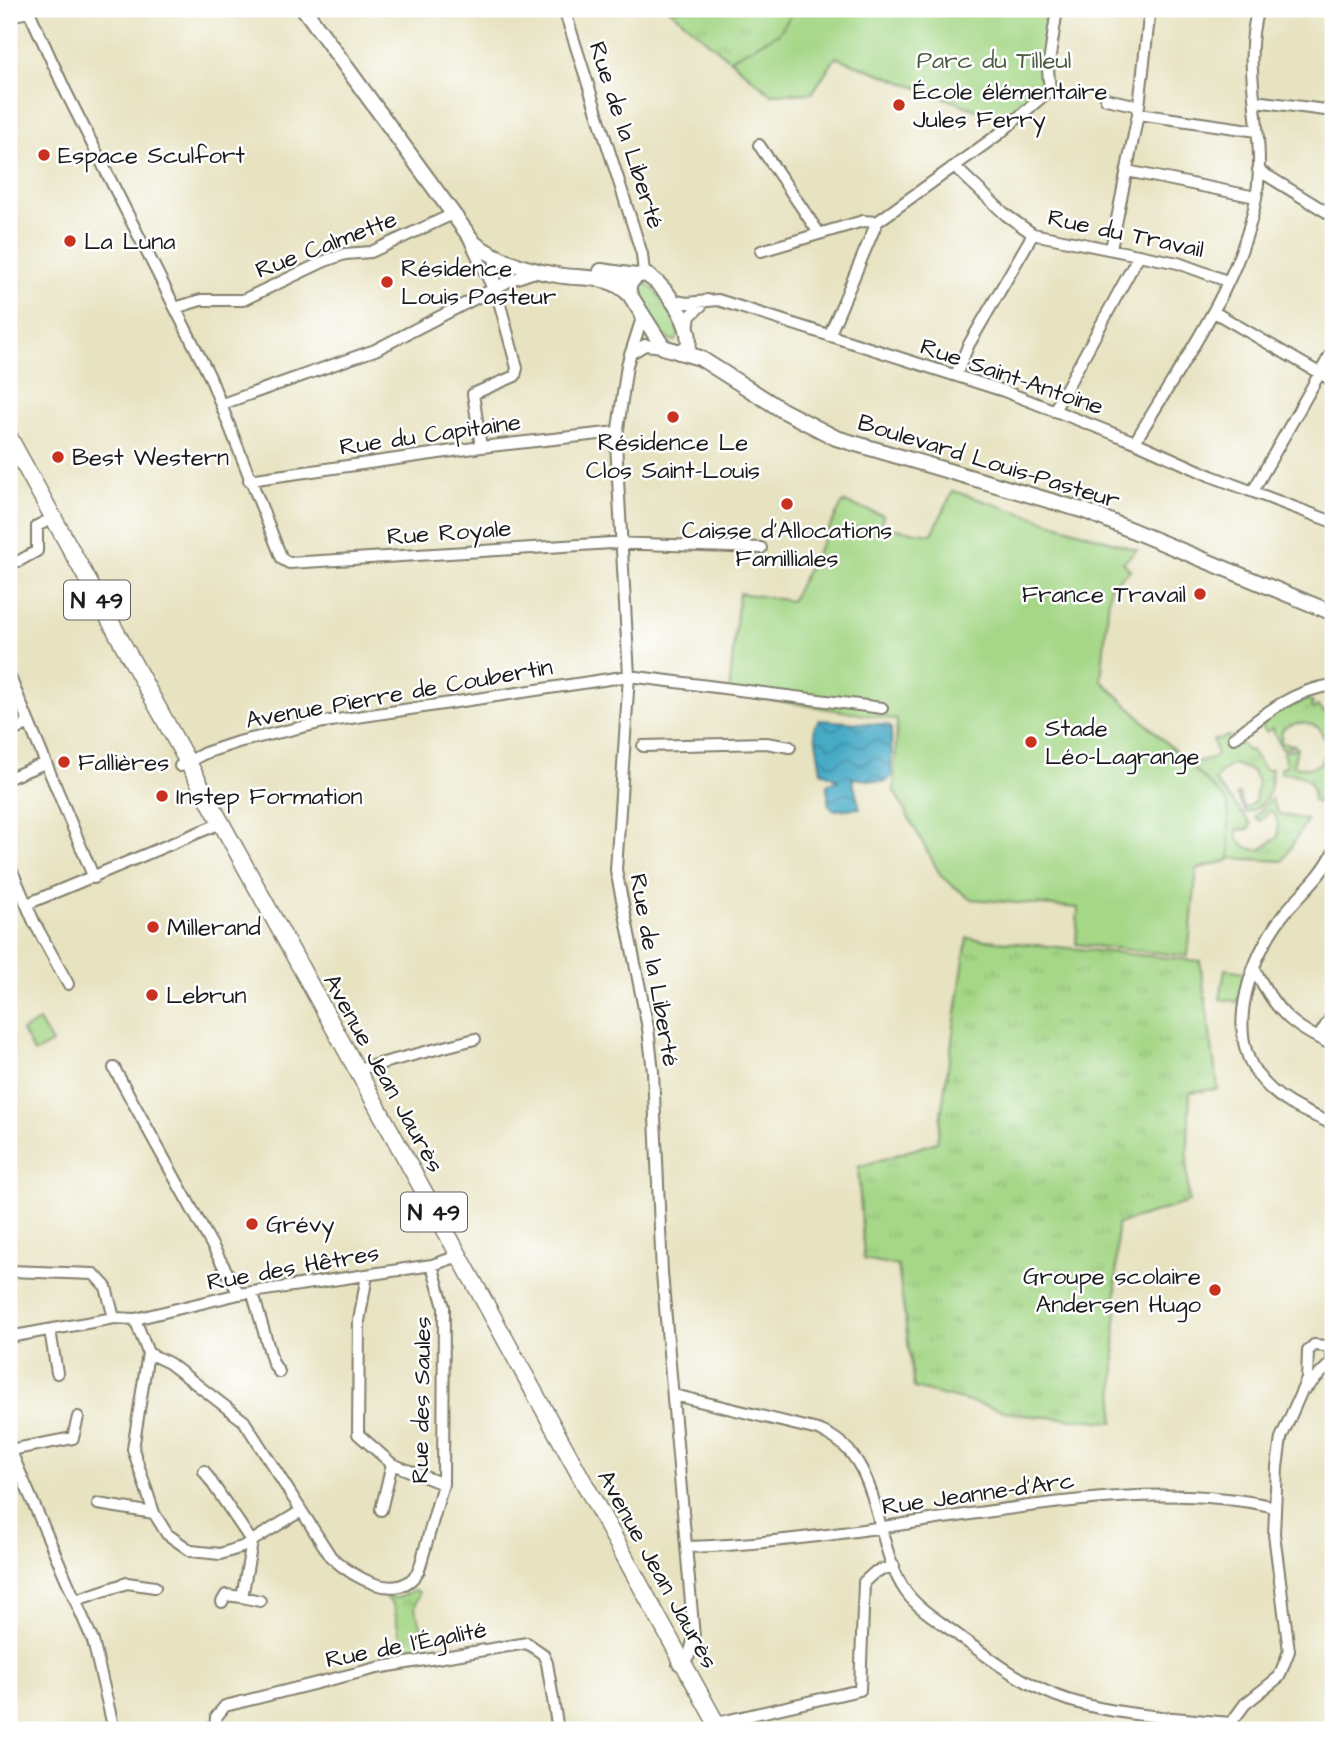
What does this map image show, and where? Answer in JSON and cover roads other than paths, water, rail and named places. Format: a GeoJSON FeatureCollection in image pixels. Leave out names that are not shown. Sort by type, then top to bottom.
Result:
{"type":"FeatureCollection","features":[{"type":"Feature","properties":{"kind":"main road"},"geometry":{"type":"LineString","coordinates":[[304,9],[386,119],[467,237],[495,256],[540,270],[614,282],[630,295]]}},
{"type":"Feature","properties":{"kind":"main road"},"geometry":{"type":"LineString","coordinates":[[540,270],[605,271],[640,275],[655,281],[670,299],[696,346],[728,374]]}},
{"type":"Feature","properties":{"kind":"main road"},"geometry":{"type":"LineString","coordinates":[[640,275],[628,286],[630,295],[642,318],[663,347]]}},
{"type":"Feature","properties":{"kind":"main road"},"geometry":{"type":"LineString","coordinates":[[679,352],[688,347],[689,333]]}},
{"type":"Feature","properties":{"kind":"main road","name":"Boulevard Louis-Pasteur"},"geometry":{"type":"LineString","coordinates":[[663,347],[692,354],[776,406],[836,438],[1085,511],[1333,613]]}},
{"type":"Feature","properties":{"kind":"main road","name":"Avenue Jean Jaurès"},"geometry":{"type":"LineString","coordinates":[[9,437],[316,1007],[715,1728]]}},
{"type":"Feature","properties":{"kind":"main road","name":"Avenue Jean Jaurès"},"geometry":{"type":"LineString","coordinates":[[9,458],[184,764]]}},
{"type":"Feature","properties":{"kind":"main road","name":"Avenue Jean Jaurès"},"geometry":{"type":"LineString","coordinates":[[316,1007],[356,1070],[455,1258]]}},
{"type":"Feature","properties":{"kind":"street","name":"Rue de la Liberté"},"geometry":{"type":"LineString","coordinates":[[564,9],[642,254],[640,275]]}},
{"type":"Feature","properties":{"kind":"street"},"geometry":{"type":"LineString","coordinates":[[829,336],[877,222],[955,167],[1050,90],[1048,70],[1057,9]]}},
{"type":"Feature","properties":{"kind":"street"},"geometry":{"type":"LineString","coordinates":[[1111,249],[1138,110],[1150,9]]}},
{"type":"Feature","properties":{"kind":"street"},"geometry":{"type":"LineString","coordinates":[[1135,442],[1214,312],[1256,197],[1258,170],[1254,22],[1258,9]]}},
{"type":"Feature","properties":{"kind":"street"},"geometry":{"type":"LineString","coordinates":[[9,16],[29,10],[66,92],[222,404],[249,480]]}},
{"type":"Feature","properties":{"kind":"street"},"geometry":{"type":"LineString","coordinates":[[1106,99],[1138,110],[1257,131]]}},
{"type":"Feature","properties":{"kind":"street"},"geometry":{"type":"LineString","coordinates":[[1255,101],[1333,111]]}},
{"type":"Feature","properties":{"kind":"street"},"geometry":{"type":"LineString","coordinates":[[759,145],[819,233]]}},
{"type":"Feature","properties":{"kind":"street","name":"Rue du Travail"},"geometry":{"type":"LineString","coordinates":[[955,167],[1006,215],[1033,234],[1178,263],[1227,281]]}},
{"type":"Feature","properties":{"kind":"street"},"geometry":{"type":"LineString","coordinates":[[1258,170],[1333,216]]}},
{"type":"Feature","properties":{"kind":"street"},"geometry":{"type":"LineString","coordinates":[[1126,171],[1256,197]]}},
{"type":"Feature","properties":{"kind":"street","name":"Rue Calmette"},"geometry":{"type":"LineString","coordinates":[[175,308],[201,300],[243,300],[345,254],[371,253],[451,215]]}},
{"type":"Feature","properties":{"kind":"street"},"geometry":{"type":"LineString","coordinates":[[761,251],[863,221],[877,222]]}},
{"type":"Feature","properties":{"kind":"street"},"geometry":{"type":"LineString","coordinates":[[956,375],[968,346],[1033,234]]}},
{"type":"Feature","properties":{"kind":"street"},"geometry":{"type":"LineString","coordinates":[[467,237],[494,289],[517,372],[515,376],[473,394],[481,447]]}},
{"type":"Feature","properties":{"kind":"street"},"geometry":{"type":"LineString","coordinates":[[1054,411],[1139,255]]}},
{"type":"Feature","properties":{"kind":"street"},"geometry":{"type":"LineString","coordinates":[[494,289],[495,256]]}},
{"type":"Feature","properties":{"kind":"street"},"geometry":{"type":"LineString","coordinates":[[222,404],[375,350],[494,289],[540,270]]}},
{"type":"Feature","properties":{"kind":"street","name":"Rue Saint-Antoine"},"geometry":{"type":"LineString","coordinates":[[670,299],[687,303],[708,299],[956,375],[1135,442],[1211,477],[1333,522]]}},
{"type":"Feature","properties":{"kind":"street"},"geometry":{"type":"LineString","coordinates":[[689,333],[690,316],[708,299]]}},
{"type":"Feature","properties":{"kind":"street"},"geometry":{"type":"LineString","coordinates":[[1214,312],[1333,381]]}},
{"type":"Feature","properties":{"kind":"street","name":"Rue de la Liberté"},"geometry":{"type":"LineString","coordinates":[[642,318],[630,354],[617,432],[620,543],[629,676],[616,838],[617,886],[650,1038],[662,1273],[694,1637],[693,1647],[679,1663]]}},
{"type":"Feature","properties":{"kind":"street"},"geometry":{"type":"LineString","coordinates":[[630,354],[645,345],[663,347]]}},
{"type":"Feature","properties":{"kind":"street"},"geometry":{"type":"LineString","coordinates":[[1254,491],[1333,350]]}},
{"type":"Feature","properties":{"kind":"street","name":"Rue du Capitaine"},"geometry":{"type":"LineString","coordinates":[[249,480],[481,447],[617,432]]}},
{"type":"Feature","properties":{"kind":"street","name":"Rue Royale"},"geometry":{"type":"LineString","coordinates":[[249,480],[282,559],[289,563],[620,543],[761,548]]}},
{"type":"Feature","properties":{"kind":"street"},"geometry":{"type":"LineString","coordinates":[[19,561],[37,551],[37,526],[45,522]]}},
{"type":"Feature","properties":{"kind":"street"},"geometry":{"type":"LineString","coordinates":[[9,675],[94,878]]}},
{"type":"Feature","properties":{"kind":"street","name":"Avenue Pierre de Coubertin"},"geometry":{"type":"LineString","coordinates":[[184,764],[237,742],[324,722],[629,676],[882,708]]}},
{"type":"Feature","properties":{"kind":"street"},"geometry":{"type":"LineString","coordinates":[[1234,738],[1283,702],[1306,691],[1333,685]]}},
{"type":"Feature","properties":{"kind":"street"},"geometry":{"type":"LineString","coordinates":[[9,733],[29,723]]}},
{"type":"Feature","properties":{"kind":"street"},"geometry":{"type":"LineString","coordinates":[[643,746],[766,743],[790,747]]}},
{"type":"Feature","properties":{"kind":"street"},"geometry":{"type":"LineString","coordinates":[[9,778],[45,763]]}},
{"type":"Feature","properties":{"kind":"street"},"geometry":{"type":"LineString","coordinates":[[27,904],[217,825]]}},
{"type":"Feature","properties":{"kind":"street"},"geometry":{"type":"LineString","coordinates":[[1333,853],[1330,868],[1284,915],[1261,949],[1254,968],[1245,1013],[1249,1060],[1258,1076],[1275,1094],[1293,1107],[1333,1124]]}},
{"type":"Feature","properties":{"kind":"street"},"geometry":{"type":"LineString","coordinates":[[9,864],[68,985]]}},
{"type":"Feature","properties":{"kind":"street"},"geometry":{"type":"LineString","coordinates":[[1254,968],[1278,1010],[1303,1031],[1333,1045]]}},
{"type":"Feature","properties":{"kind":"street"},"geometry":{"type":"LineString","coordinates":[[1318,1038],[1333,1014]]}},
{"type":"Feature","properties":{"kind":"street"},"geometry":{"type":"LineString","coordinates":[[356,1070],[475,1039]]}},
{"type":"Feature","properties":{"kind":"street"},"geometry":{"type":"LineString","coordinates":[[114,1068],[239,1294]]}},
{"type":"Feature","properties":{"kind":"street","name":"Rue des Hêtres"},"geometry":{"type":"LineString","coordinates":[[9,1337],[114,1318],[135,1319],[239,1294],[432,1265],[455,1258]]}},
{"type":"Feature","properties":{"kind":"street","name":"Rue des Saules"},"geometry":{"type":"LineString","coordinates":[[301,1511],[331,1557],[351,1574],[379,1585],[396,1587],[415,1577],[443,1484],[444,1307],[432,1265]]}},
{"type":"Feature","properties":{"kind":"street"},"geometry":{"type":"LineString","coordinates":[[9,1271],[94,1274],[106,1287],[114,1318]]}},
{"type":"Feature","properties":{"kind":"street"},"geometry":{"type":"LineString","coordinates":[[367,1275],[359,1321],[358,1434],[392,1464],[443,1484]]}},
{"type":"Feature","properties":{"kind":"street"},"geometry":{"type":"LineString","coordinates":[[253,1294],[273,1363],[279,1372]]}},
{"type":"Feature","properties":{"kind":"street"},"geometry":{"type":"LineString","coordinates":[[135,1319],[148,1353],[133,1449],[154,1513],[167,1534],[191,1551],[220,1554],[252,1542],[301,1511],[244,1421],[169,1363],[148,1353]]}},
{"type":"Feature","properties":{"kind":"street"},"geometry":{"type":"LineString","coordinates":[[50,1330],[57,1373]]}},
{"type":"Feature","properties":{"kind":"street"},"geometry":{"type":"LineString","coordinates":[[674,1395],[818,1430],[831,1436],[851,1454],[863,1472],[894,1566],[907,1593],[922,1608],[997,1664],[1056,1696],[1116,1710],[1231,1727],[1245,1704],[1279,1677],[1289,1651],[1274,1534],[1279,1447],[1304,1390],[1308,1365],[1306,1355],[1311,1348],[1319,1345],[1331,1348],[1333,1361],[1304,1390]]}},
{"type":"Feature","properties":{"kind":"street"},"geometry":{"type":"LineString","coordinates":[[1308,1365],[1316,1371],[1324,1371]]}},
{"type":"Feature","properties":{"kind":"street"},"geometry":{"type":"LineString","coordinates":[[78,1418],[73,1438],[9,1449],[76,1600],[103,1675],[114,1730]]}},
{"type":"Feature","properties":{"kind":"street"},"geometry":{"type":"LineString","coordinates":[[381,1510],[392,1464]]}},
{"type":"Feature","properties":{"kind":"street"},"geometry":{"type":"LineString","coordinates":[[204,1471],[252,1542],[242,1597]]}},
{"type":"Feature","properties":{"kind":"street","name":"Rue Jeanne-d'Arc"},"geometry":{"type":"LineString","coordinates":[[687,1547],[882,1528],[1058,1500],[1231,1497],[1275,1507]]}},
{"type":"Feature","properties":{"kind":"street"},"geometry":{"type":"LineString","coordinates":[[98,1504],[154,1513]]}},
{"type":"Feature","properties":{"kind":"street"},"geometry":{"type":"LineString","coordinates":[[715,1728],[860,1690],[864,1583],[875,1572],[894,1566]]}},
{"type":"Feature","properties":{"kind":"street"},"geometry":{"type":"LineString","coordinates":[[76,1600],[127,1583],[155,1587]]}},
{"type":"Feature","properties":{"kind":"street"},"geometry":{"type":"LineString","coordinates":[[222,1602],[226,1595],[260,1601]]}},
{"type":"Feature","properties":{"kind":"street","name":"Rue de l'Égalité"},"geometry":{"type":"LineString","coordinates":[[215,1730],[216,1717],[225,1706],[377,1668],[527,1643],[543,1654],[547,1664],[558,1730]]}},
{"type":"Feature","properties":{"kind":"water"},"geometry":{"type":"Polygon","coordinates":[[[819,720],[888,725],[891,728],[892,776],[886,782],[852,778],[860,808],[834,810],[829,806],[827,785],[837,779],[821,771],[814,727],[819,720]]]}},
{"type":"Feature","properties":{"kind":"place","name":"École élémentaire Jules Ferry"},"geometry":{"type":"Point","coordinates":[899,105]}},
{"type":"Feature","properties":{"kind":"place","name":"Espace Sculfort"},"geometry":{"type":"Point","coordinates":[44,155]}},
{"type":"Feature","properties":{"kind":"place","name":"La Luna"},"geometry":{"type":"Point","coordinates":[70,241]}},
{"type":"Feature","properties":{"kind":"place","name":"Résidence Louis Pasteur"},"geometry":{"type":"Point","coordinates":[387,282]}},
{"type":"Feature","properties":{"kind":"place","name":"Résidence Le Clos Saint-Louis"},"geometry":{"type":"Point","coordinates":[673,417]}},
{"type":"Feature","properties":{"kind":"place","name":"Best Western"},"geometry":{"type":"Point","coordinates":[58,457]}},
{"type":"Feature","properties":{"kind":"place","name":"Caisse d'Allocations Familliales"},"geometry":{"type":"Point","coordinates":[787,504]}},
{"type":"Feature","properties":{"kind":"place","name":"France Travail"},"geometry":{"type":"Point","coordinates":[1200,594]}},
{"type":"Feature","properties":{"kind":"place","name":"Stade Léo-Lagrange"},"geometry":{"type":"Point","coordinates":[1031,742]}},
{"type":"Feature","properties":{"kind":"place","name":"Fallières"},"geometry":{"type":"Point","coordinates":[64,762]}},
{"type":"Feature","properties":{"kind":"place","name":"Instep Formation"},"geometry":{"type":"Point","coordinates":[162,796]}},
{"type":"Feature","properties":{"kind":"place","name":"Millerand"},"geometry":{"type":"Point","coordinates":[153,927]}},
{"type":"Feature","properties":{"kind":"place","name":"Lebrun"},"geometry":{"type":"Point","coordinates":[152,995]}},
{"type":"Feature","properties":{"kind":"place","name":"Grévy"},"geometry":{"type":"Point","coordinates":[252,1224]}},
{"type":"Feature","properties":{"kind":"place","name":"Groupe scolaire Andersen Hugo"},"geometry":{"type":"Point","coordinates":[1215,1290]}},
{"type":"Feature","properties":{"kind":"park label","name":"Parc du Tilleul"},"geometry":{"type":"Point","coordinates":[994,60]}}]}
